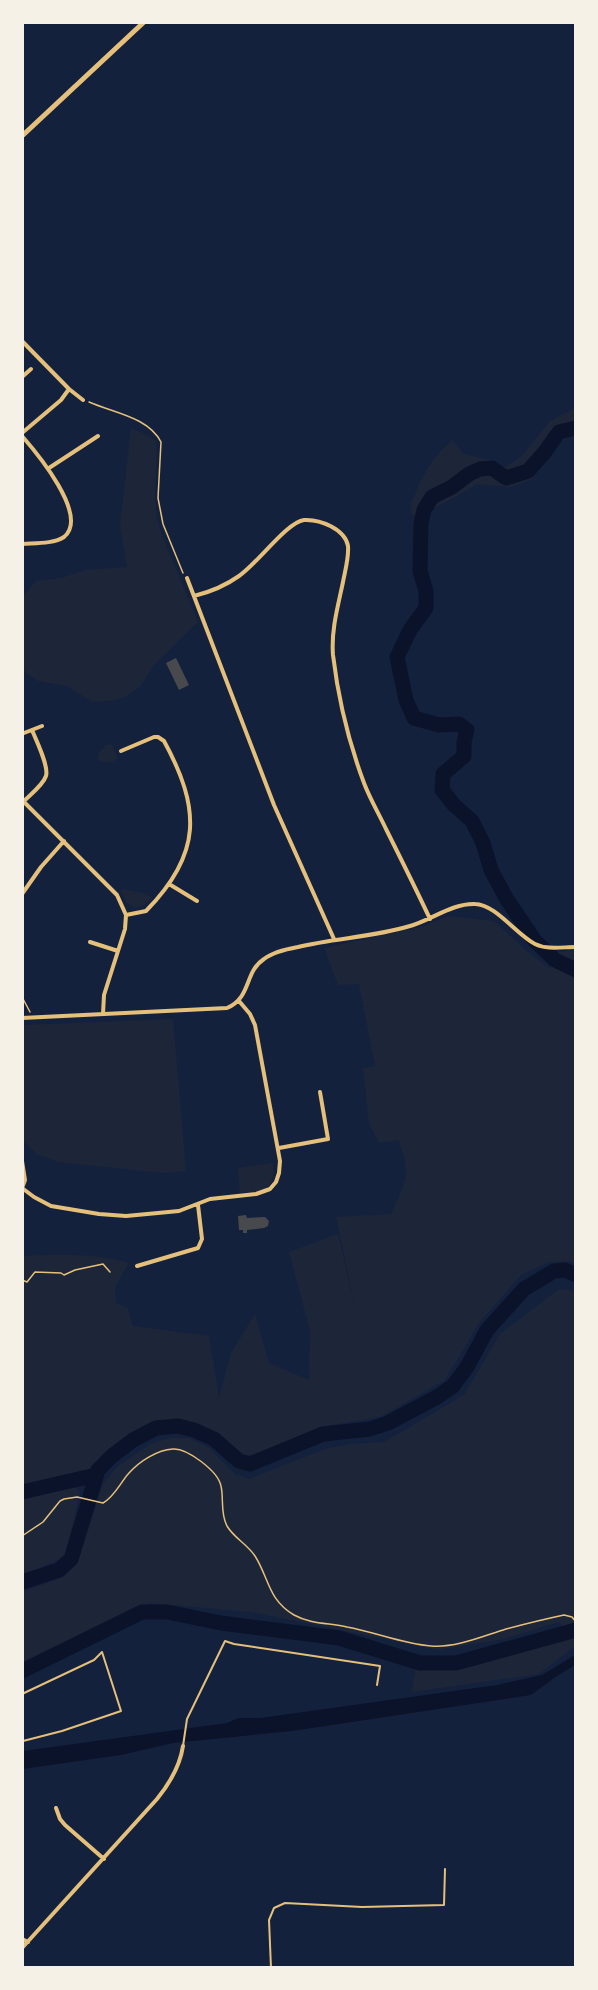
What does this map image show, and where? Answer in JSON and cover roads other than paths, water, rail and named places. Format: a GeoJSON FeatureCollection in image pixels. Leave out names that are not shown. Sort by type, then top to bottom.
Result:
{"type":"FeatureCollection","features":[{"type":"Feature","properties":{"kind":"main road"},"geometry":{"type":"LineString","coordinates":[[22,136],[144,22]]}},
{"type":"Feature","properties":{"kind":"street"},"geometry":{"type":"LineString","coordinates":[[22,341],[69,389],[83,400]]}},
{"type":"Feature","properties":{"kind":"street"},"geometry":{"type":"LineString","coordinates":[[22,377],[31,369]]}},
{"type":"Feature","properties":{"kind":"street"},"geometry":{"type":"LineString","coordinates":[[22,544],[59,539],[66,534],[70,526],[66,502],[49,468],[22,434],[61,400],[69,389]]}},
{"type":"Feature","properties":{"kind":"street"},"geometry":{"type":"LineString","coordinates":[[49,468],[98,436]]}},
{"type":"Feature","properties":{"kind":"street"},"geometry":{"type":"LineString","coordinates":[[194,596],[218,589],[240,576],[264,555],[284,530],[296,523],[304,520],[321,523],[333,527],[343,535],[348,544],[348,557],[337,610],[333,653],[339,690],[364,784],[430,919]]}},
{"type":"Feature","properties":{"kind":"street"},"geometry":{"type":"LineString","coordinates":[[187,578],[274,805],[334,939]]}},
{"type":"Feature","properties":{"kind":"street"},"geometry":{"type":"LineString","coordinates":[[24,733],[42,726]]}},
{"type":"Feature","properties":{"kind":"street"},"geometry":{"type":"LineString","coordinates":[[32,730],[46,774],[43,782],[23,801],[117,895],[126,915],[125,929],[104,995],[103,1014]]}},
{"type":"Feature","properties":{"kind":"street"},"geometry":{"type":"LineString","coordinates":[[121,751],[154,737],[158,737],[166,744],[181,779],[189,814],[189,839],[182,865],[146,911],[126,915]]}},
{"type":"Feature","properties":{"kind":"street"},"geometry":{"type":"LineString","coordinates":[[22,894],[40,867],[64,841]]}},
{"type":"Feature","properties":{"kind":"street"},"geometry":{"type":"LineString","coordinates":[[169,884],[196,901]]}},
{"type":"Feature","properties":{"kind":"street"},"geometry":{"type":"LineString","coordinates":[[22,1018],[221,1009],[233,1006],[239,1002],[255,968],[262,960],[284,950],[334,939],[378,934],[430,919],[466,904],[478,904],[490,909],[535,944],[554,948],[576,946]]}},
{"type":"Feature","properties":{"kind":"street"},"geometry":{"type":"LineString","coordinates":[[90,942],[118,951]]}},
{"type":"Feature","properties":{"kind":"street"},"geometry":{"type":"LineString","coordinates":[[22,1161],[26,1180],[22,1188],[34,1197],[51,1206],[99,1214],[148,1215],[179,1211],[210,1199],[256,1194],[270,1189],[279,1173],[279,1148],[255,1025],[250,1014],[239,1002]]}},
{"type":"Feature","properties":{"kind":"street"},"geometry":{"type":"LineString","coordinates":[[279,1148],[328,1138],[320,1092]]}},
{"type":"Feature","properties":{"kind":"street"},"geometry":{"type":"LineString","coordinates":[[137,1266],[198,1248],[202,1239],[198,1205]]}},
{"type":"Feature","properties":{"kind":"street"},"geometry":{"type":"LineString","coordinates":[[22,1948],[142,1818],[168,1785],[177,1768],[183,1746]]}},
{"type":"Feature","properties":{"kind":"street"},"geometry":{"type":"LineString","coordinates":[[56,1808],[65,1825],[104,1859]]}},
{"type":"Feature","properties":{"kind":"street"},"geometry":{"type":"LineString","coordinates":[[22,1939],[28,1942]]}},
{"type":"Feature","properties":{"kind":"lane"},"geometry":{"type":"LineString","coordinates":[[183,1746],[185,1725],[225,1641],[380,1666],[377,1685]]}},
{"type":"Feature","properties":{"kind":"lane"},"geometry":{"type":"LineString","coordinates":[[22,1694],[94,1660],[102,1652],[122,1711],[62,1731],[23,1741],[22,1739]]}},
{"type":"Feature","properties":{"kind":"lane"},"geometry":{"type":"LineString","coordinates":[[271,1968],[269,1920],[274,1908],[285,1903],[362,1907],[444,1905],[445,1869]]}},
{"type":"Feature","properties":{"kind":"waterway"},"geometry":{"type":"LineString","coordinates":[[576,428],[559,432],[528,471],[506,478],[492,468],[480,469],[432,497],[424,510],[421,524],[420,571],[426,591],[426,608],[410,630],[397,657],[406,700],[414,718],[439,725],[459,724],[467,730],[464,756],[443,774],[442,790],[454,805],[472,821],[483,843],[491,870],[506,898],[535,941],[555,960],[576,970]]}},
{"type":"Feature","properties":{"kind":"waterway"},"geometry":{"type":"LineString","coordinates":[[22,1582],[59,1570],[71,1559],[98,1470],[133,1440],[156,1428],[178,1426],[214,1439],[239,1461],[250,1464],[323,1434],[370,1429],[388,1423],[453,1386],[467,1367],[487,1330],[524,1289],[554,1271],[565,1270],[576,1275]]}},
{"type":"Feature","properties":{"kind":"waterway"},"geometry":{"type":"LineString","coordinates":[[22,1492],[96,1475]]}},
{"type":"Feature","properties":{"kind":"waterway"},"geometry":{"type":"LineString","coordinates":[[22,1671],[142,1612],[167,1612],[221,1623],[339,1638],[420,1663],[456,1663],[576,1630]]}}]}
